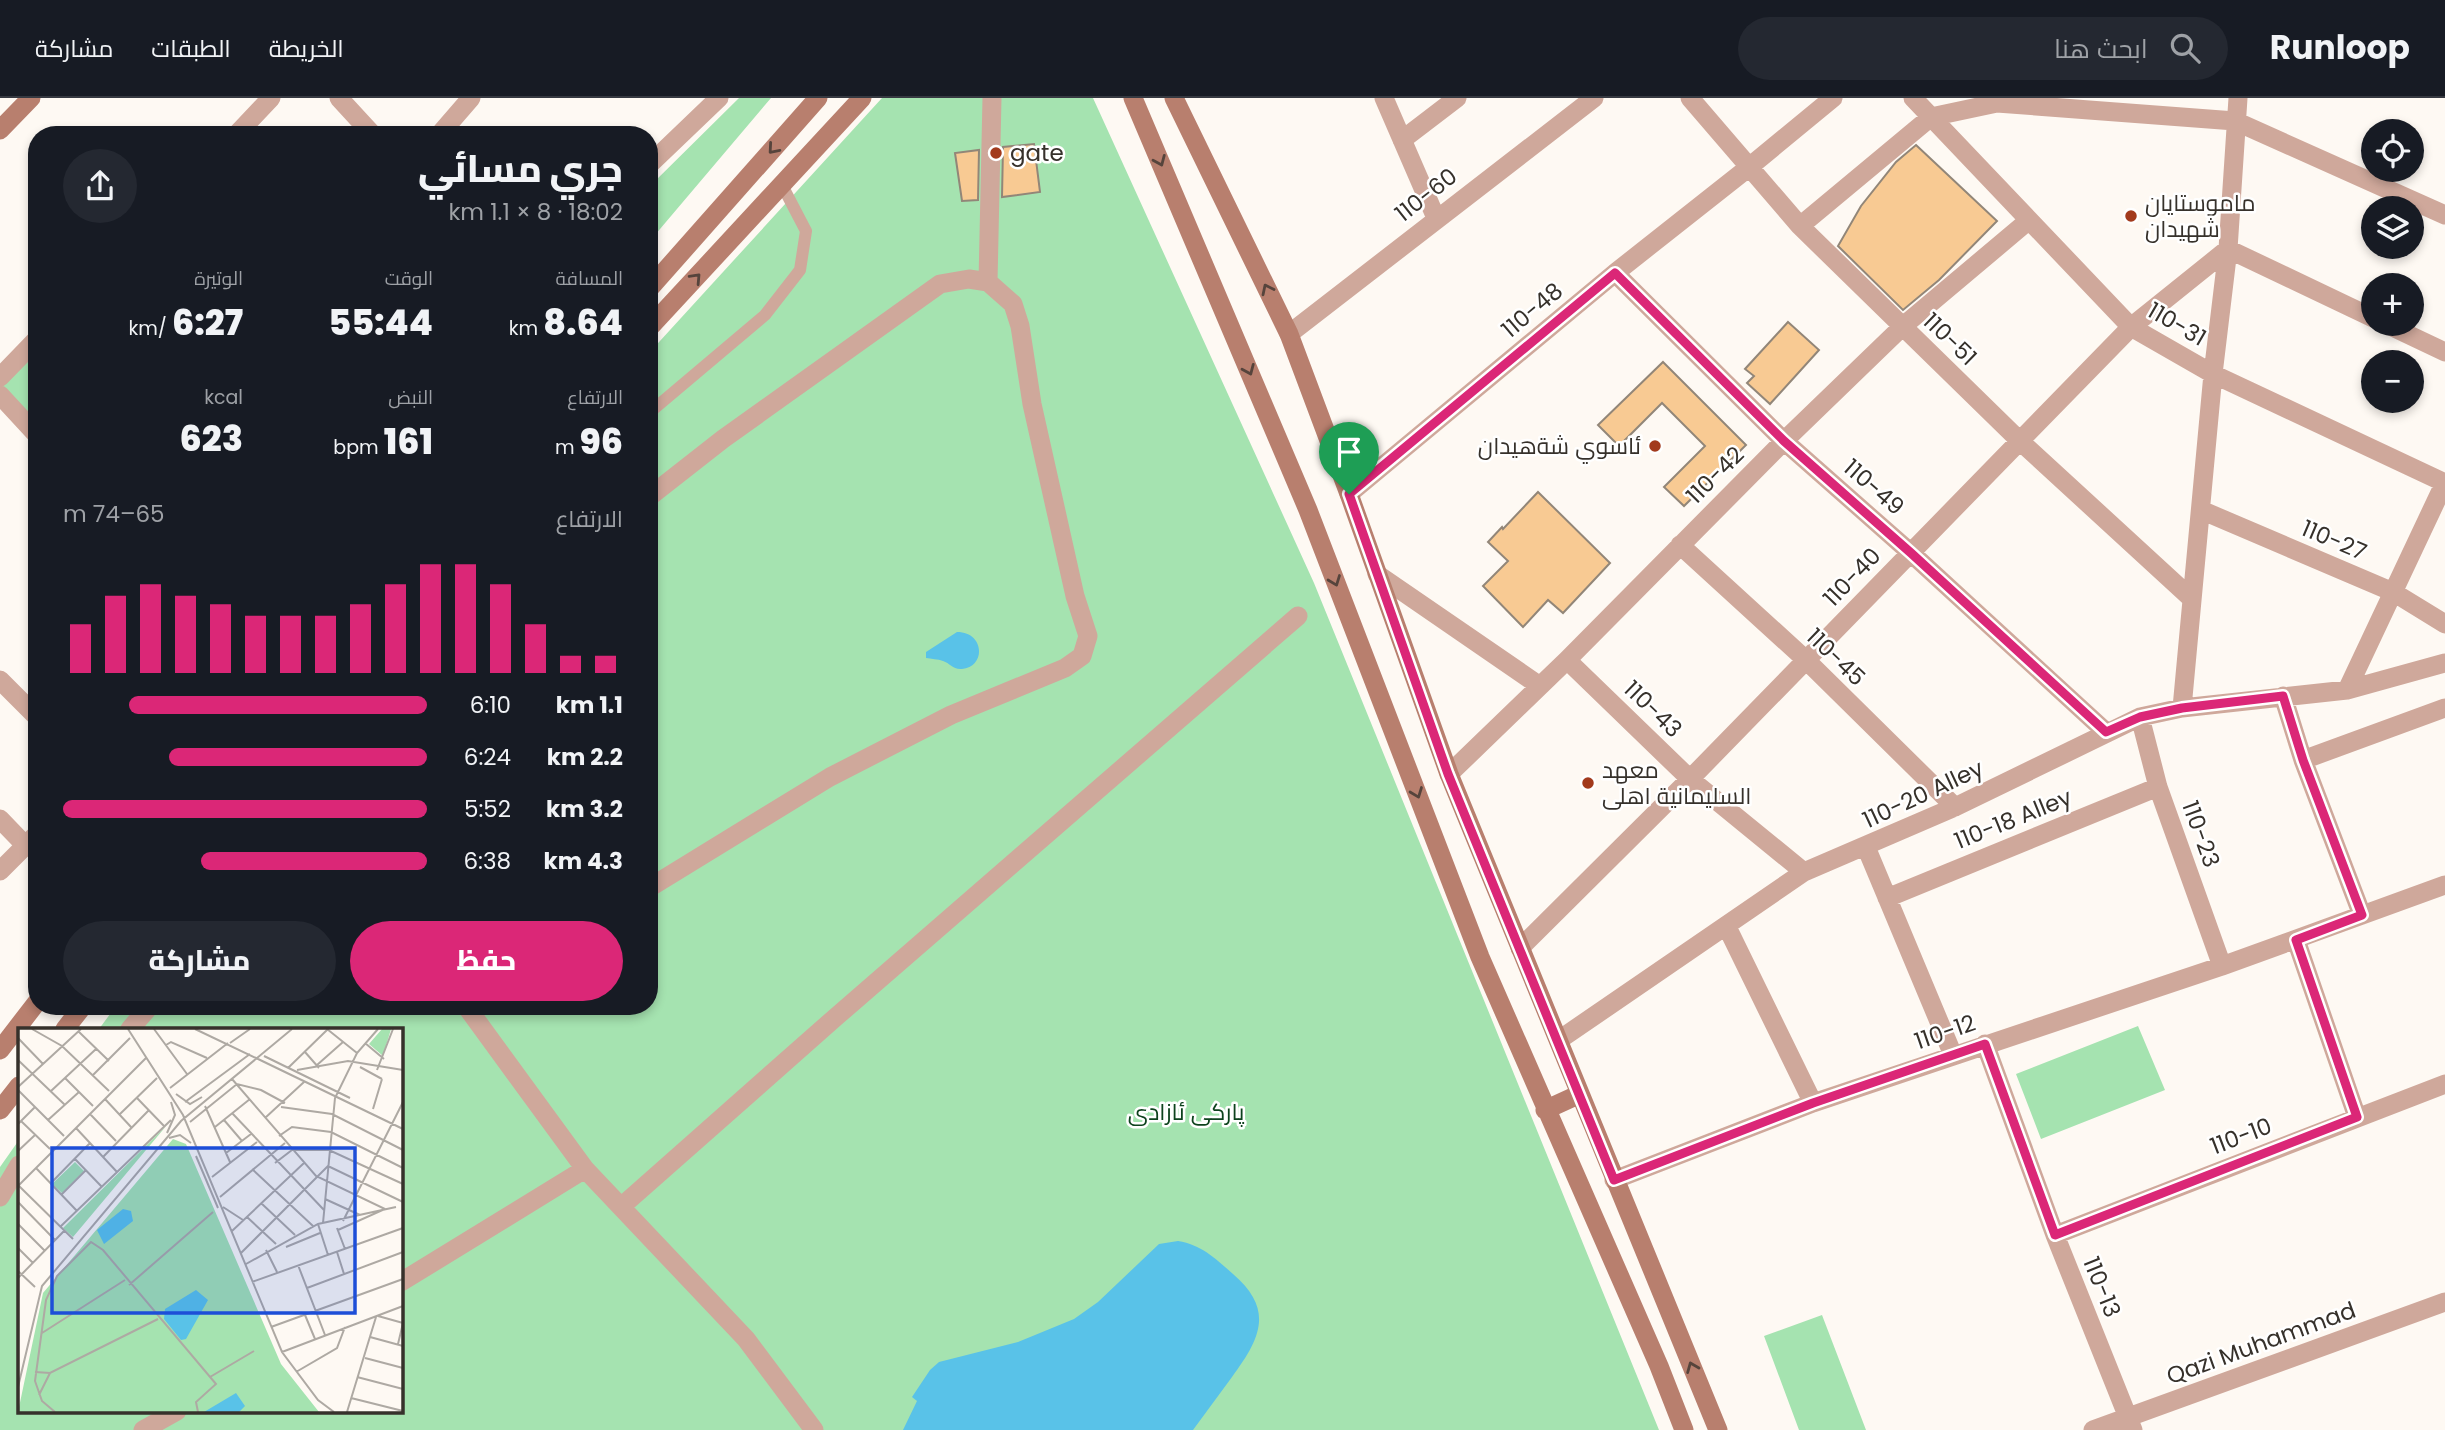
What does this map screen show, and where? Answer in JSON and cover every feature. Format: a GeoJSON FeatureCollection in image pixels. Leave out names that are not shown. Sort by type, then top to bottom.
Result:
{"type":"FeatureCollection","features":[{"type":"Feature","properties":{"kind":"main road"},"geometry":{"type":"LineString","coordinates":[[0,130],[31,98]]}},
{"type":"Feature","properties":{"kind":"main road"},"geometry":{"type":"LineString","coordinates":[[658,279],[818,98]]}},
{"type":"Feature","properties":{"kind":"main road"},"geometry":{"type":"LineString","coordinates":[[658,318],[862,98]]}},
{"type":"Feature","properties":{"kind":"main road"},"geometry":{"type":"LineString","coordinates":[[1133,98],[1308,510],[1479,957],[1659,1366],[1684,1430]]}},
{"type":"Feature","properties":{"kind":"main road"},"geometry":{"type":"LineString","coordinates":[[1174,98],[1289,334],[1448,774],[1718,1430]]}},
{"type":"Feature","properties":{"kind":"main road"},"geometry":{"type":"LineString","coordinates":[[0,1049],[28,1013]]}},
{"type":"Feature","properties":{"kind":"main road"},"geometry":{"type":"LineString","coordinates":[[0,1110],[18,1087]]}},
{"type":"Feature","properties":{"kind":"main road"},"geometry":{"type":"LineString","coordinates":[[1545,1110],[1580,1094]]}},
{"type":"Feature","properties":{"kind":"street"},"geometry":{"type":"LineString","coordinates":[[245,126],[271,98]]}},
{"type":"Feature","properties":{"kind":"street"},"geometry":{"type":"LineString","coordinates":[[339,98],[365,126]]}},
{"type":"Feature","properties":{"kind":"street"},"geometry":{"type":"LineString","coordinates":[[447,126],[471,98]]}},
{"type":"Feature","properties":{"kind":"street"},"geometry":{"type":"LineString","coordinates":[[658,156],[719,98]]}},
{"type":"Feature","properties":{"kind":"street"},"geometry":{"type":"LineString","coordinates":[[988,282],[992,98]]}},
{"type":"Feature","properties":{"kind":"street"},"geometry":{"type":"LineString","coordinates":[[1384,98],[1436,218]]}},
{"type":"Feature","properties":{"kind":"street"},"geometry":{"type":"LineString","coordinates":[[1402,140],[1457,98]]}},
{"type":"Feature","properties":{"kind":"street","name":"110-60"},"geometry":{"type":"LineString","coordinates":[[1289,334],[1594,98]]}},
{"type":"Feature","properties":{"kind":"street","name":"110-51"},"geometry":{"type":"LineString","coordinates":[[1689,98],[1800,226],[2021,442],[2192,600]]}},
{"type":"Feature","properties":{"kind":"street","name":"110-48"},"geometry":{"type":"LineString","coordinates":[[1349,494],[1615,273],[1833,98]]}},
{"type":"Feature","properties":{"kind":"street","name":"110-31"},"geometry":{"type":"LineString","coordinates":[[1913,98],[2131,327],[2213,374],[2445,482]]}},
{"type":"Feature","properties":{"kind":"street"},"geometry":{"type":"LineString","coordinates":[[2182,708],[2213,374],[2228,249],[2238,98]]}},
{"type":"Feature","properties":{"kind":"street"},"geometry":{"type":"LineString","coordinates":[[1800,226],[1931,117],[1997,103],[2235,121],[2445,215]]}},
{"type":"Feature","properties":{"kind":"street","name":"110-42"},"geometry":{"type":"LineString","coordinates":[[1448,774],[1567,660],[1784,441],[1902,327],[2028,221]]}},
{"type":"Feature","properties":{"kind":"street"},"geometry":{"type":"LineString","coordinates":[[2228,249],[2361,312]]}},
{"type":"Feature","properties":{"kind":"street","name":"110-40"},"geometry":{"type":"LineString","coordinates":[[1520,948],[1690,779],[2131,327],[2228,249]]}},
{"type":"Feature","properties":{"kind":"street","name":"110-49"},"geometry":{"type":"LineString","coordinates":[[1615,273],[1784,441],[2106,732]]}},
{"type":"Feature","properties":{"kind":"street"},"geometry":{"type":"LineString","coordinates":[[658,490],[723,439],[940,284],[969,279],[988,282],[1013,304],[1020,326],[1032,404],[1074,596],[1087,636],[1082,656],[1065,668],[951,715],[830,777],[658,882]]}},
{"type":"Feature","properties":{"kind":"street"},"geometry":{"type":"LineString","coordinates":[[2411,336],[2445,352]]}},
{"type":"Feature","properties":{"kind":"street"},"geometry":{"type":"LineString","coordinates":[[0,377],[28,349]]}},
{"type":"Feature","properties":{"kind":"street"},"geometry":{"type":"LineString","coordinates":[[0,395],[28,425]]}},
{"type":"Feature","properties":{"kind":"street"},"geometry":{"type":"LineString","coordinates":[[2347,690],[2445,482]]}},
{"type":"Feature","properties":{"kind":"street","name":"110-27"},"geometry":{"type":"LineString","coordinates":[[2200,510],[2393,592],[2445,624]]}},
{"type":"Feature","properties":{"kind":"street","name":"110-45"},"geometry":{"type":"LineString","coordinates":[[1680,545],[1806,660],[1955,807]]}},
{"type":"Feature","properties":{"kind":"street"},"geometry":{"type":"LineString","coordinates":[[1377,574],[1540,686]]}},
{"type":"Feature","properties":{"kind":"street"},"geometry":{"type":"LineString","coordinates":[[622,1206],[1298,616]]}},
{"type":"Feature","properties":{"kind":"street","name":"110-43"},"geometry":{"type":"LineString","coordinates":[[1567,660],[1690,779],[1804,873]]}},
{"type":"Feature","properties":{"kind":"street","name":"110-20 Alley"},"geometry":{"type":"LineString","coordinates":[[1559,1040],[1804,873],[1955,807],[2140,717],[2182,708],[2347,690],[2445,663]]}},
{"type":"Feature","properties":{"kind":"street"},"geometry":{"type":"LineString","coordinates":[[0,680],[28,709]]}},
{"type":"Feature","properties":{"kind":"street"},"geometry":{"type":"LineString","coordinates":[[2283,696],[2303,760],[2362,915]]}},
{"type":"Feature","properties":{"kind":"street"},"geometry":{"type":"LineString","coordinates":[[2303,760],[2445,708]]}},
{"type":"Feature","properties":{"kind":"street","name":"110-23"},"geometry":{"type":"LineString","coordinates":[[2140,717],[2158,787],[2222,966]]}},
{"type":"Feature","properties":{"kind":"street","name":"110-18 Alley"},"geometry":{"type":"LineString","coordinates":[[1887,898],[2158,787]]}},
{"type":"Feature","properties":{"kind":"street"},"geometry":{"type":"LineString","coordinates":[[0,820],[28,837]]}},
{"type":"Feature","properties":{"kind":"street"},"geometry":{"type":"LineString","coordinates":[[0,871],[28,842]]}},
{"type":"Feature","properties":{"kind":"street"},"geometry":{"type":"LineString","coordinates":[[1866,847],[1953,1055]]}},
{"type":"Feature","properties":{"kind":"street","name":"110-12"},"geometry":{"type":"LineString","coordinates":[[1614,1180],[1813,1103],[2222,966],[2445,885]]}},
{"type":"Feature","properties":{"kind":"street"},"geometry":{"type":"LineString","coordinates":[[1727,927],[1813,1103]]}},
{"type":"Feature","properties":{"kind":"street"},"geometry":{"type":"LineString","coordinates":[[2296,940],[2357,1117]]}},
{"type":"Feature","properties":{"kind":"street"},"geometry":{"type":"LineString","coordinates":[[473,1015],[585,1169],[746,1339],[814,1430]]}},
{"type":"Feature","properties":{"kind":"street","name":"110-13"},"geometry":{"type":"LineString","coordinates":[[1985,1044],[2055,1235],[2131,1424]]}},
{"type":"Feature","properties":{"kind":"street","name":"110-10"},"geometry":{"type":"LineString","coordinates":[[2055,1235],[2445,1084]]}},
{"type":"Feature","properties":{"kind":"street"},"geometry":{"type":"LineString","coordinates":[[0,1197],[18,1167]]}},
{"type":"Feature","properties":{"kind":"street"},"geometry":{"type":"LineString","coordinates":[[402,1281],[585,1169]]}},
{"type":"Feature","properties":{"kind":"street","name":"Qazi Muhammad"},"geometry":{"type":"LineString","coordinates":[[2093,1430],[2131,1424],[2445,1301]]}},
{"type":"Feature","properties":{"kind":"street"},"geometry":{"type":"LineString","coordinates":[[143,1430],[175,1412]]}},
{"type":"Feature","properties":{"kind":"lane"},"geometry":{"type":"LineString","coordinates":[[658,405],[765,315],[800,270],[806,231],[782,185]]}},
{"type":"Feature","properties":{"kind":"green space"},"geometry":{"type":"Polygon","coordinates":[[[739,98],[771,98],[658,231],[658,178],[739,98]]]}},
{"type":"Feature","properties":{"kind":"green space","name":"پارکی ئازادی"},"geometry":{"type":"Polygon","coordinates":[[[882,98],[1093,98],[1314,583],[1659,1430],[0,1430],[0,1167],[18,1141],[18,1412],[402,1412],[402,1028],[100,1028],[109,1015],[658,1015],[658,343],[882,98]]]}},
{"type":"Feature","properties":{"kind":"green space"},"geometry":{"type":"Polygon","coordinates":[[[28,361],[28,416],[0,388],[28,361]]]}},
{"type":"Feature","properties":{"kind":"green space"},"geometry":{"type":"Polygon","coordinates":[[[2138,1026],[2165,1090],[2041,1139],[2016,1074],[2138,1026]]]}},
{"type":"Feature","properties":{"kind":"green space"},"geometry":{"type":"Polygon","coordinates":[[[1822,1315],[1866,1430],[1799,1430],[1764,1336],[1822,1315]]]}},
{"type":"Feature","properties":{"kind":"water"},"geometry":{"type":"Polygon","coordinates":[[[957,632],[966,634],[977,643],[978,656],[970,667],[959,669],[941,660],[926,658],[926,652],[957,632]]]}},
{"type":"Feature","properties":{"kind":"water"},"geometry":{"type":"Polygon","coordinates":[[[1178,1241],[1201,1249],[1227,1268],[1246,1287],[1259,1312],[1259,1325],[1250,1350],[1193,1430],[903,1430],[917,1401],[912,1397],[930,1370],[939,1362],[1018,1342],[1074,1319],[1098,1302],[1159,1244],[1178,1241]]]}},
{"type":"Feature","properties":{"kind":"building"},"geometry":{"type":"Polygon","coordinates":[[[1034,144],[1040,192],[1002,197],[1003,147],[1034,144]]]}},
{"type":"Feature","properties":{"kind":"building"},"geometry":{"type":"Polygon","coordinates":[[[1916,145],[1997,221],[1939,280],[1903,310],[1838,246],[1861,206],[1896,162],[1916,145]]]}},
{"type":"Feature","properties":{"kind":"building"},"geometry":{"type":"Polygon","coordinates":[[[979,150],[978,200],[962,201],[955,153],[979,150]]]}},
{"type":"Feature","properties":{"kind":"building"},"geometry":{"type":"Polygon","coordinates":[[[1788,322],[1819,350],[1770,404],[1747,383],[1754,376],[1745,369],[1788,322]]]}},
{"type":"Feature","properties":{"kind":"building"},"geometry":{"type":"Polygon","coordinates":[[[1663,362],[1746,445],[1684,506],[1664,487],[1705,446],[1662,403],[1619,446],[1598,425],[1663,362]]]}},
{"type":"Feature","properties":{"kind":"building"},"geometry":{"type":"Polygon","coordinates":[[[1538,492],[1610,563],[1563,613],[1548,600],[1523,627],[1483,586],[1508,561],[1488,542],[1538,492]]]}},
{"type":"Feature","properties":{"kind":"place","name":"gate"},"geometry":{"type":"Point","coordinates":[996,153]}},
{"type":"Feature","properties":{"kind":"place","name":"ماموستايان شهيدان"},"geometry":{"type":"Point","coordinates":[2131,216]}},
{"type":"Feature","properties":{"kind":"place","name":"ئاسوي شةهيدان"},"geometry":{"type":"Point","coordinates":[1655,446]}},
{"type":"Feature","properties":{"kind":"place","name":"معهد السلیمانیة اهلى"},"geometry":{"type":"Point","coordinates":[1588,783]}},
{"type":"Feature","properties":{"kind":"route"},"geometry":{"type":"LineString","coordinates":[[1615,273],[1784,441],[2106,732],[2140,717],[2182,708],[2283,696],[2303,760],[2362,915],[2296,940],[2357,1117],[2055,1235],[1985,1044],[1813,1103],[1614,1180],[1448,774],[1349,494],[1615,273]]}}]}
